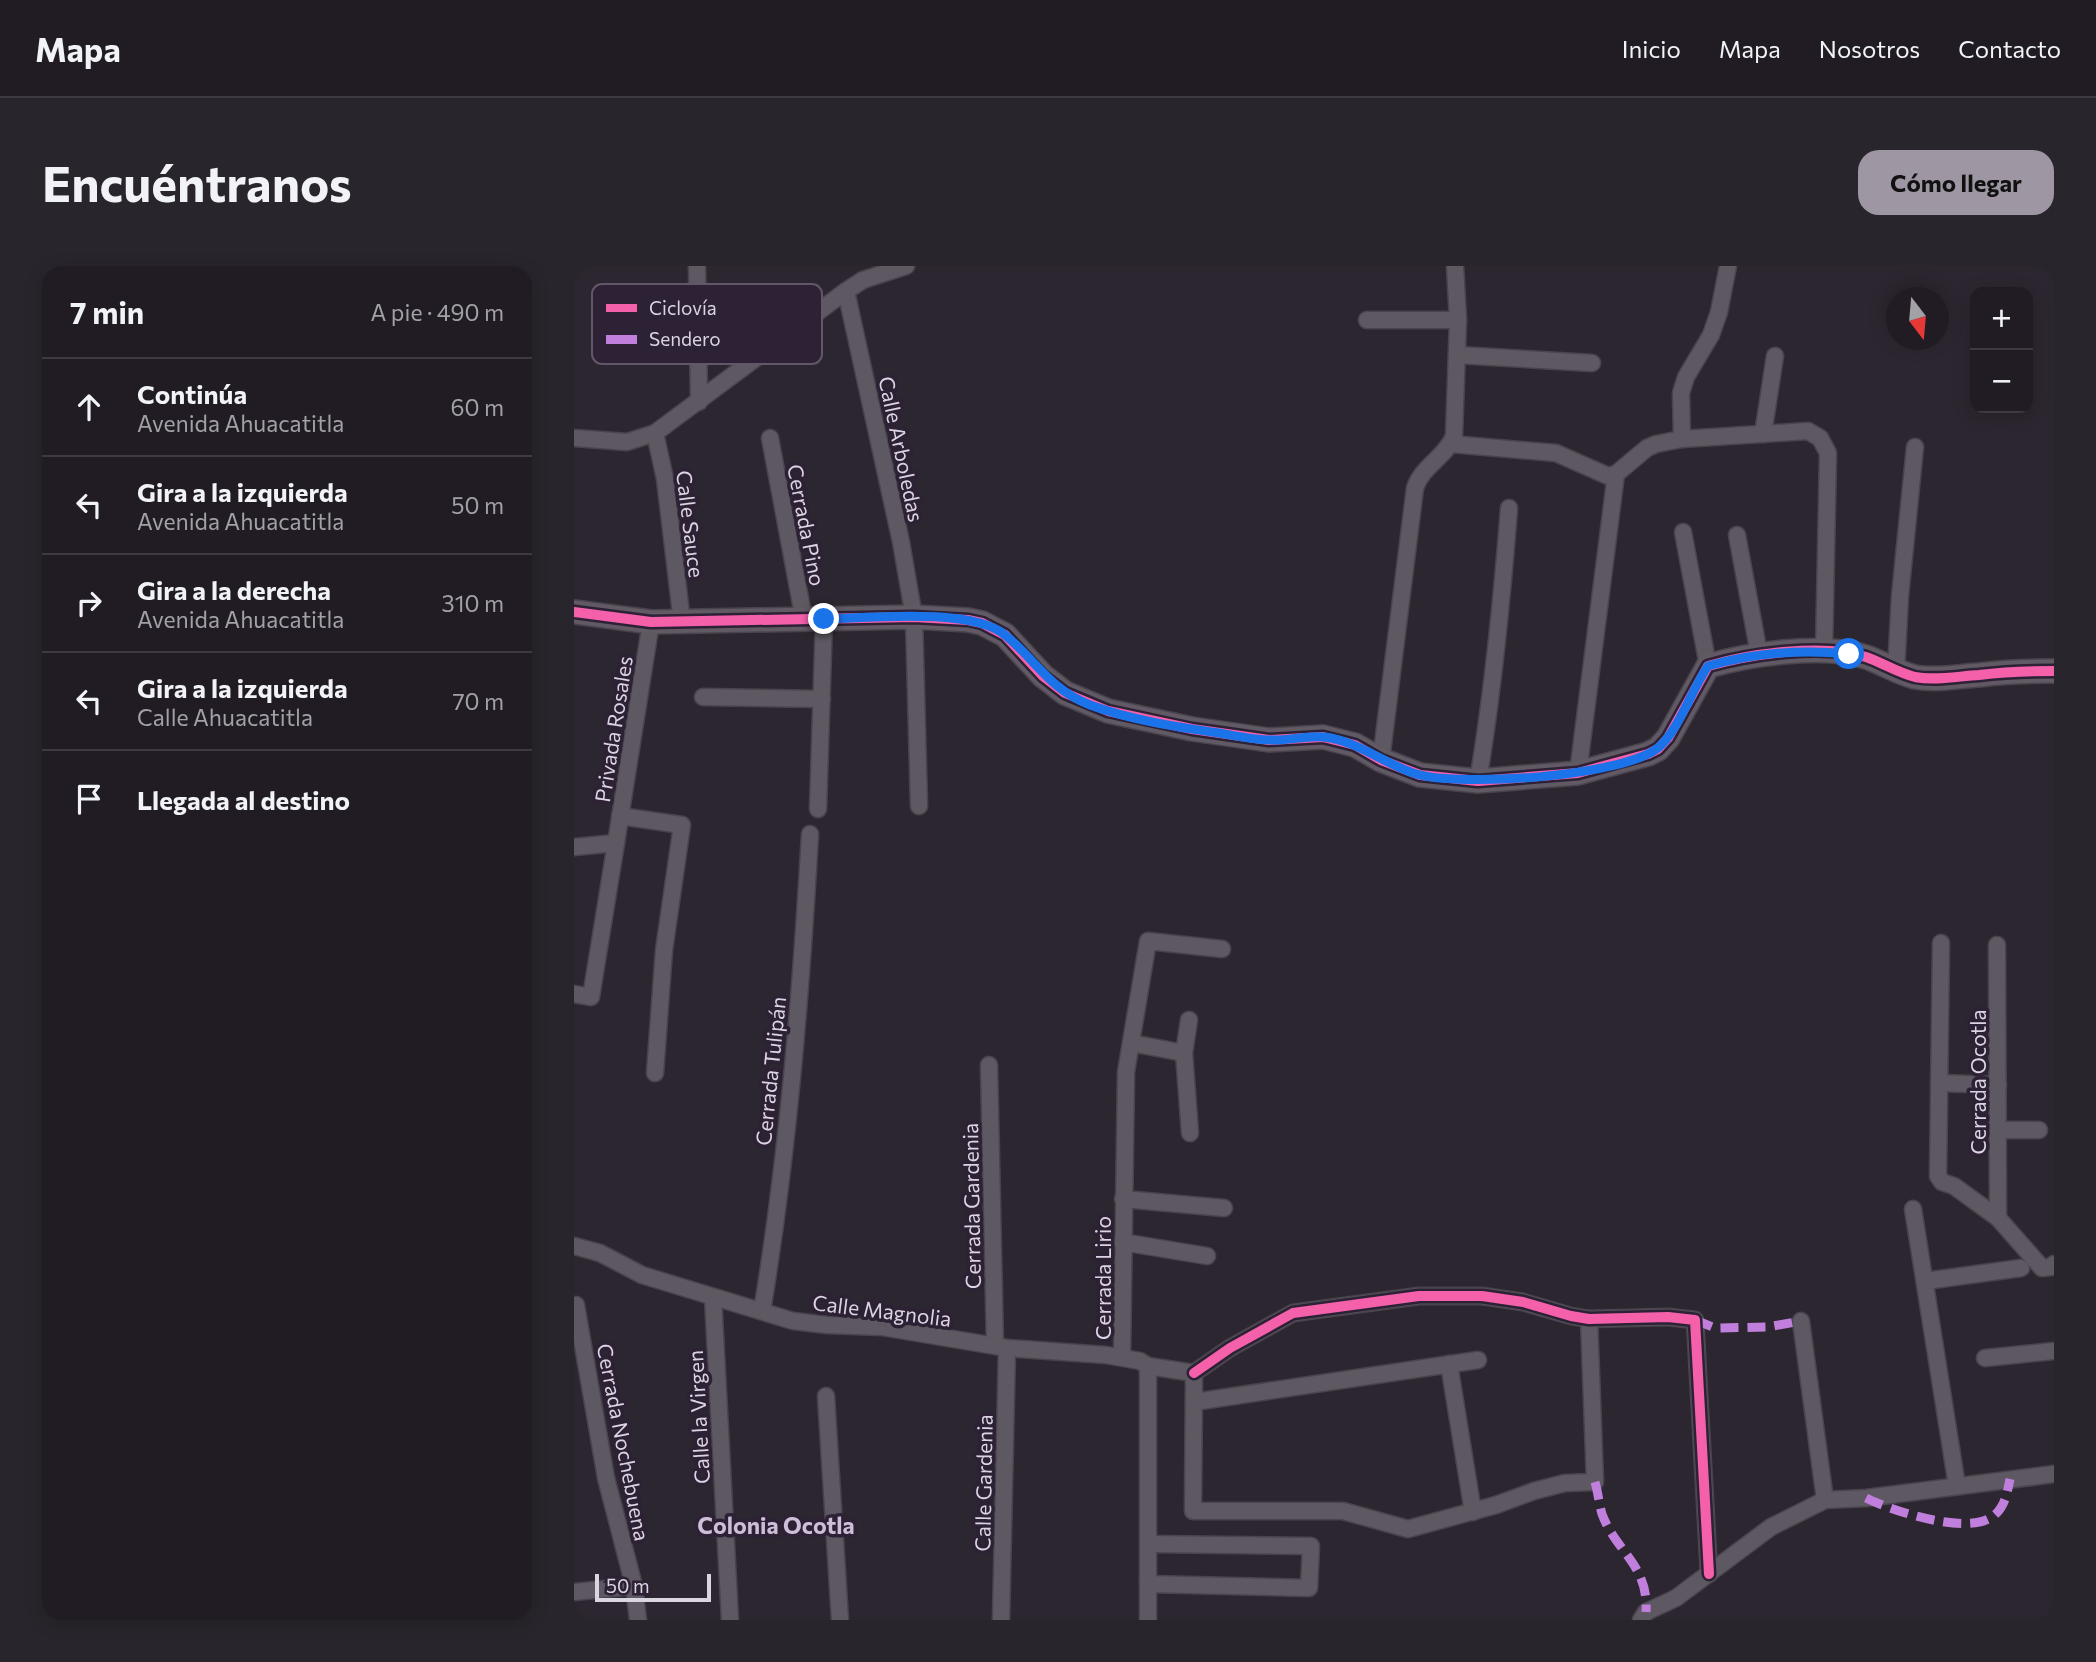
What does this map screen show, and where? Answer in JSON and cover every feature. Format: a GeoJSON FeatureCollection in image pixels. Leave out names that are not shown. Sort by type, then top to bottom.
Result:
{"type":"FeatureCollection","features":[{"type":"Feature","properties":{"kind":"street"},"geometry":{"type":"LineString","coordinates":[[697,266],[697,284]]}},
{"type":"Feature","properties":{"kind":"street"},"geometry":{"type":"LineString","coordinates":[[822,309],[863,281],[906,266]]}},
{"type":"Feature","properties":{"kind":"street"},"geometry":{"type":"LineString","coordinates":[[1381,760],[1415,488],[1423,472],[1451,444],[1455,428],[1458,320],[1455,266]]}},
{"type":"Feature","properties":{"kind":"street"},"geometry":{"type":"LineString","coordinates":[[1682,439],[1681,393],[1686,377],[1712,335],[1728,266]]}},
{"type":"Feature","properties":{"kind":"street","name":"Calle Arboledas"},"geometry":{"type":"LineString","coordinates":[[846,291],[901,542],[914,617],[919,806]]}},
{"type":"Feature","properties":{"kind":"street"},"geometry":{"type":"LineString","coordinates":[[1367,320],[1458,320]]}},
{"type":"Feature","properties":{"kind":"street"},"geometry":{"type":"LineString","coordinates":[[1458,355],[1592,363]]}},
{"type":"Feature","properties":{"kind":"street"},"geometry":{"type":"LineString","coordinates":[[1763,434],[1775,356]]}},
{"type":"Feature","properties":{"kind":"street"},"geometry":{"type":"LineString","coordinates":[[698,364],[699,402]]}},
{"type":"Feature","properties":{"kind":"street"},"geometry":{"type":"LineString","coordinates":[[574,438],[627,442],[655,433],[749,364]]}},
{"type":"Feature","properties":{"kind":"street"},"geometry":{"type":"LineString","coordinates":[[1451,444],[1556,453],[1608,476],[1616,474],[1647,448],[1682,439],[1808,431],[1820,439],[1828,453],[1824,652]]}},
{"type":"Feature","properties":{"kind":"street","name":"Calle Sauce"},"geometry":{"type":"LineString","coordinates":[[655,433],[665,479],[682,622]]}},
{"type":"Feature","properties":{"kind":"street","name":"Cerrada Pino"},"geometry":{"type":"LineString","coordinates":[[770,438],[814,619],[822,699],[818,809]]}},
{"type":"Feature","properties":{"kind":"street"},"geometry":{"type":"LineString","coordinates":[[1896,671],[1900,596],[1915,447]]}},
{"type":"Feature","properties":{"kind":"street"},"geometry":{"type":"LineString","coordinates":[[1578,773],[1616,474]]}},
{"type":"Feature","properties":{"kind":"street"},"geometry":{"type":"LineString","coordinates":[[1478,781],[1501,606],[1509,508]]}},
{"type":"Feature","properties":{"kind":"street"},"geometry":{"type":"LineString","coordinates":[[574,612],[651,622],[914,617],[968,620],[982,623],[1005,635],[1043,676],[1065,692],[1108,711],[1192,729],[1269,740],[1323,737],[1355,745],[1381,760],[1420,775],[1478,781],[1578,773],[1637,759],[1658,748],[1668,738],[1708,666],[1683,532]]}},
{"type":"Feature","properties":{"kind":"street"},"geometry":{"type":"LineString","coordinates":[[1737,535],[1759,654]]}},
{"type":"Feature","properties":{"kind":"street","name":"Privada Rosales"},"geometry":{"type":"LineString","coordinates":[[574,994],[591,997],[651,622]]}},
{"type":"Feature","properties":{"kind":"street"},"geometry":{"type":"LineString","coordinates":[[1708,666],[1759,654],[1824,652],[1866,657],[1916,677],[2054,671]]}},
{"type":"Feature","properties":{"kind":"street"},"geometry":{"type":"LineString","coordinates":[[703,697],[822,699]]}},
{"type":"Feature","properties":{"kind":"street"},"geometry":{"type":"LineString","coordinates":[[620,816],[681,825],[664,950],[655,1073]]}},
{"type":"Feature","properties":{"kind":"street","name":"Cerrada Tulipán"},"geometry":{"type":"LineString","coordinates":[[762,1311],[772,1251],[801,980],[810,834]]}},
{"type":"Feature","properties":{"kind":"street"},"geometry":{"type":"LineString","coordinates":[[574,847],[616,843]]}},
{"type":"Feature","properties":{"kind":"street","name":"Cerrada Lirio"},"geometry":{"type":"LineString","coordinates":[[1122,1357],[1126,1072],[1148,941],[1222,949]]}},
{"type":"Feature","properties":{"kind":"street","name":"Cerrada Ocotla"},"geometry":{"type":"LineString","coordinates":[[1941,943],[1938,1176],[1942,1182],[1954,1186],[1998,1219]]}},
{"type":"Feature","properties":{"kind":"street","name":"Cerrada Ocotla"},"geometry":{"type":"LineString","coordinates":[[1997,945],[1998,1219]]}},
{"type":"Feature","properties":{"kind":"street"},"geometry":{"type":"LineString","coordinates":[[1188,1020],[1184,1053],[1190,1133]]}},
{"type":"Feature","properties":{"kind":"street"},"geometry":{"type":"LineString","coordinates":[[1131,1043],[1184,1053]]}},
{"type":"Feature","properties":{"kind":"street","name":"Cerrada Gardenia"},"geometry":{"type":"LineString","coordinates":[[989,1065],[1001,1347]]}},
{"type":"Feature","properties":{"kind":"street"},"geometry":{"type":"LineString","coordinates":[[1939,1083],[1998,1085]]}},
{"type":"Feature","properties":{"kind":"street"},"geometry":{"type":"LineString","coordinates":[[1998,1130],[2039,1130]]}},
{"type":"Feature","properties":{"kind":"street","name":"Cerrada Lirio"},"geometry":{"type":"LineString","coordinates":[[1123,1199],[1224,1208]]}},
{"type":"Feature","properties":{"kind":"street"},"geometry":{"type":"LineString","coordinates":[[1913,1209],[1957,1486]]}},
{"type":"Feature","properties":{"kind":"street"},"geometry":{"type":"LineString","coordinates":[[1998,1219],[2042,1268],[2054,1264]]}},
{"type":"Feature","properties":{"kind":"street"},"geometry":{"type":"LineString","coordinates":[[1122,1242],[1207,1256]]}},
{"type":"Feature","properties":{"kind":"street","name":"Calle Magnolia"},"geometry":{"type":"LineString","coordinates":[[574,1246],[600,1253],[642,1275],[793,1321],[882,1327],[1001,1347],[1122,1357],[1140,1361],[1148,1366],[1194,1373]]}},
{"type":"Feature","properties":{"kind":"street"},"geometry":{"type":"LineString","coordinates":[[1925,1281],[2021,1268]]}},
{"type":"Feature","properties":{"kind":"street"},"geometry":{"type":"LineString","coordinates":[[1589,1319],[1595,1482],[1565,1483],[1408,1529],[1343,1511],[1194,1511],[1194,1373],[1230,1348],[1293,1313],[1419,1296],[1482,1296],[1522,1302],[1589,1319],[1668,1317],[1695,1320],[1709,1574]]}},
{"type":"Feature","properties":{"kind":"street","name":"Calle la Virgen"},"geometry":{"type":"LineString","coordinates":[[713,1297],[730,1620]]}},
{"type":"Feature","properties":{"kind":"street","name":"Cerrada Nochebuena"},"geometry":{"type":"LineString","coordinates":[[576,1305],[606,1478],[634,1586],[638,1620]]}},
{"type":"Feature","properties":{"kind":"street"},"geometry":{"type":"LineString","coordinates":[[1801,1321],[1825,1500]]}},
{"type":"Feature","properties":{"kind":"street","name":"Calle Gardenia"},"geometry":{"type":"LineString","coordinates":[[1001,1347],[1001,1620]]}},
{"type":"Feature","properties":{"kind":"street"},"geometry":{"type":"LineString","coordinates":[[1984,1358],[2054,1351]]}},
{"type":"Feature","properties":{"kind":"street"},"geometry":{"type":"LineString","coordinates":[[1194,1402],[1478,1360]]}},
{"type":"Feature","properties":{"kind":"street"},"geometry":{"type":"LineString","coordinates":[[1450,1364],[1473,1512]]}},
{"type":"Feature","properties":{"kind":"street"},"geometry":{"type":"LineString","coordinates":[[1148,1366],[1148,1620]]}},
{"type":"Feature","properties":{"kind":"street"},"geometry":{"type":"LineString","coordinates":[[826,1396],[840,1620]]}},
{"type":"Feature","properties":{"kind":"street"},"geometry":{"type":"LineString","coordinates":[[1641,1620],[1646,1612],[1676,1598],[1770,1527],[1825,1500],[1866,1499],[2054,1474]]}},
{"type":"Feature","properties":{"kind":"street"},"geometry":{"type":"LineString","coordinates":[[1148,1544],[1311,1546],[1309,1588],[1148,1584]]}},
{"type":"Feature","properties":{"kind":"street"},"geometry":{"type":"LineString","coordinates":[[574,1592],[634,1586]]}},
{"type":"Feature","properties":{"kind":"marked path"},"geometry":{"type":"LineString","coordinates":[[1695,1320],[1715,1328],[1767,1327],[1801,1321]]}},
{"type":"Feature","properties":{"kind":"marked path"},"geometry":{"type":"LineString","coordinates":[[1866,1498],[1929,1519],[1980,1522],[1992,1517],[2000,1509],[2010,1479]]}},
{"type":"Feature","properties":{"kind":"marked path"},"geometry":{"type":"LineString","coordinates":[[1595,1482],[1602,1514],[1608,1527],[1642,1582],[1646,1596],[1646,1612]]}},
{"type":"Feature","properties":{"kind":"cycle path"},"geometry":{"type":"LineString","coordinates":[[574,612],[651,622],[914,617],[968,620],[982,623],[1005,635],[1043,676],[1065,693],[1108,711],[1192,729],[1269,740],[1323,737],[1355,745],[1381,760],[1420,775],[1478,781],[1578,773],[1648,754],[1658,749],[1668,738],[1708,666],[1744,658],[1787,652],[1849,653],[1915,677],[1931,679],[2054,671]]}},
{"type":"Feature","properties":{"kind":"cycle path"},"geometry":{"type":"LineString","coordinates":[[1194,1373],[1230,1348],[1293,1313],[1419,1296],[1482,1296],[1523,1302],[1589,1319],[1668,1317],[1695,1320],[1709,1574]]}},
{"type":"Feature","properties":{"kind":"district","name":"Colonia Ocotla"},"geometry":{"type":"Point","coordinates":[776,1525]}},
{"type":"Feature","properties":{"kind":"route"},"geometry":{"type":"LineString","coordinates":[[824,619],[914,617],[982,623],[1005,635],[1043,676],[1065,692],[1108,711],[1192,729],[1269,740],[1323,737],[1355,745],[1381,760],[1420,775],[1478,781],[1578,773],[1648,754],[1668,738],[1708,666],[1759,654],[1849,654]]}}]}
